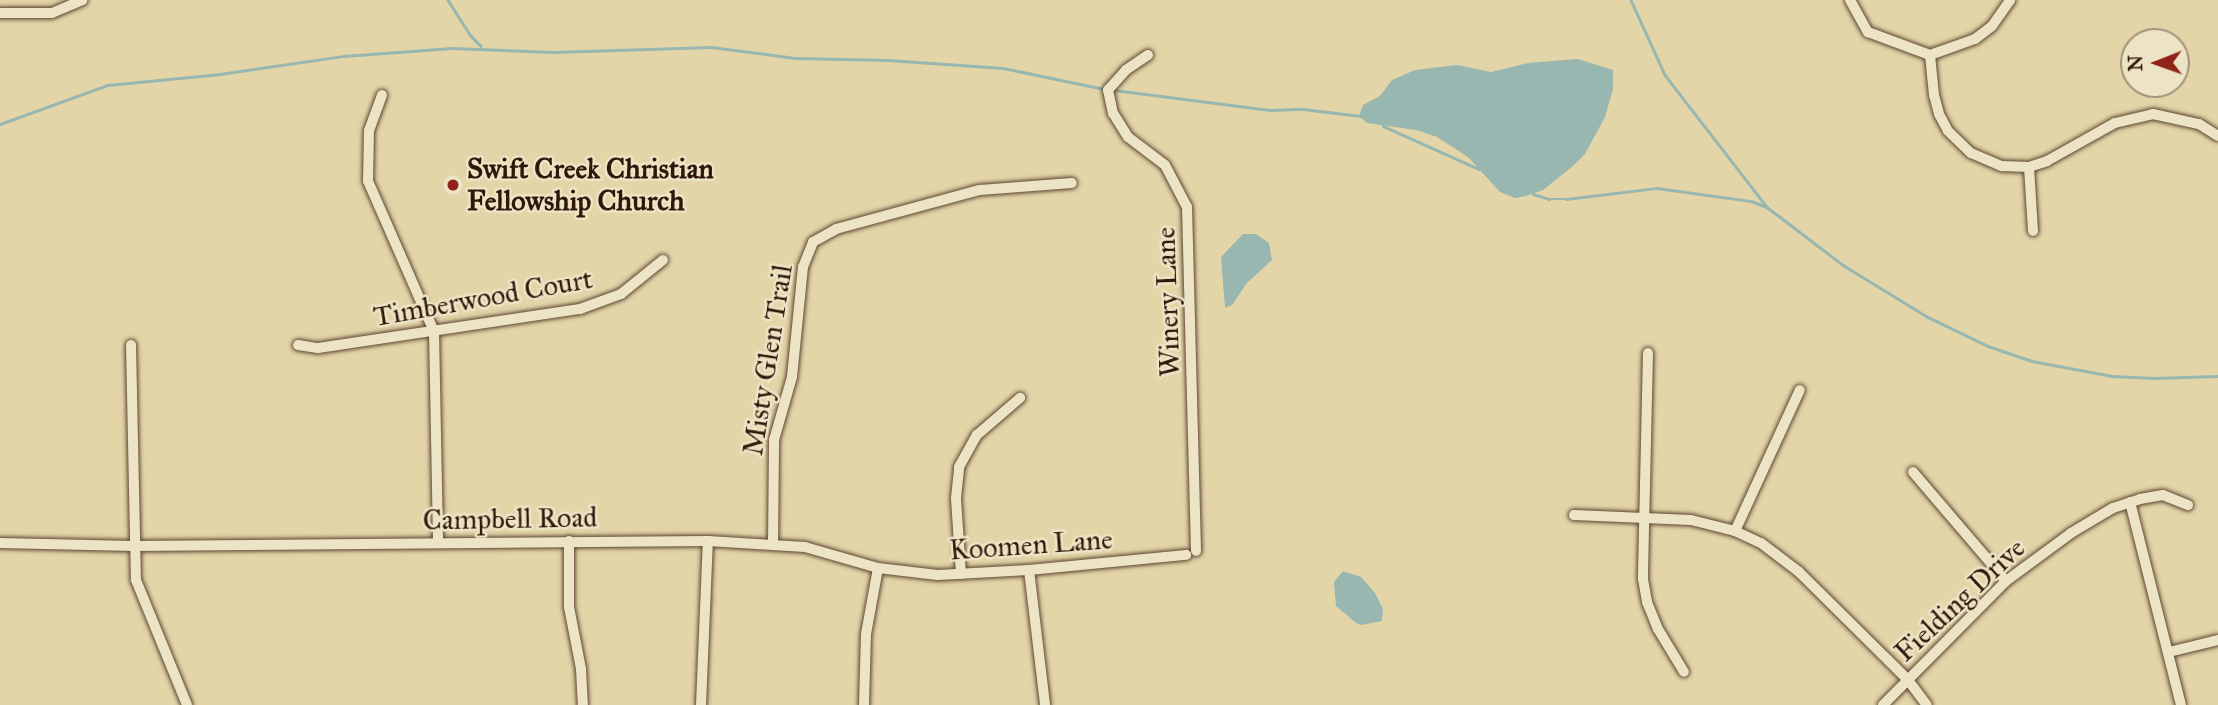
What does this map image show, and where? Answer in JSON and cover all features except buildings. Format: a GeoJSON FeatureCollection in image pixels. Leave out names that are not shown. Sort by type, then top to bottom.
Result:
{"type":"FeatureCollection","features":[{"type":"Feature","properties":{"kind":"street"},"geometry":{"type":"LineString","coordinates":[[0,13],[52,13],[82,0]]}},
{"type":"Feature","properties":{"kind":"street"},"geometry":{"type":"LineString","coordinates":[[1850,0],[1868,32],[1930,55],[1975,39],[1992,26],[2010,0]]}},
{"type":"Feature","properties":{"kind":"street","name":"Winery Lane"},"geometry":{"type":"LineString","coordinates":[[1148,55],[1126,70],[1108,90],[1113,113],[1128,137],[1165,165],[1187,207],[1191,553]]}},
{"type":"Feature","properties":{"kind":"street"},"geometry":{"type":"LineString","coordinates":[[1930,55],[1939,114],[1959,144],[1986,161],[2002,166],[2029,167],[2061,154],[2115,123],[2153,114],[2199,124],[2218,136]]}},
{"type":"Feature","properties":{"kind":"street"},"geometry":{"type":"LineString","coordinates":[[382,95],[369,130],[368,181],[375,203],[434,331],[438,542]]}},
{"type":"Feature","properties":{"kind":"street"},"geometry":{"type":"LineString","coordinates":[[2029,167],[2034,231]]}},
{"type":"Feature","properties":{"kind":"street","name":"Misty Glen Trail"},"geometry":{"type":"LineString","coordinates":[[773,544],[774,440],[792,377],[803,267],[813,242],[836,229],[980,190],[1072,183]]}},
{"type":"Feature","properties":{"kind":"street","name":"Timberwood Court"},"geometry":{"type":"LineString","coordinates":[[298,345],[318,348],[593,306],[621,293],[663,260]]}},
{"type":"Feature","properties":{"kind":"street"},"geometry":{"type":"LineString","coordinates":[[131,345],[134,547],[139,593],[187,705]]}},
{"type":"Feature","properties":{"kind":"street"},"geometry":{"type":"LineString","coordinates":[[1648,353],[1642,566],[1647,602],[1658,629],[1684,671]]}},
{"type":"Feature","properties":{"kind":"street"},"geometry":{"type":"LineString","coordinates":[[1735,531],[1800,390]]}},
{"type":"Feature","properties":{"kind":"street"},"geometry":{"type":"LineString","coordinates":[[961,574],[956,498],[959,467],[977,435],[1020,398]]}},
{"type":"Feature","properties":{"kind":"street"},"geometry":{"type":"LineString","coordinates":[[1913,472],[2006,581]]}},
{"type":"Feature","properties":{"kind":"street","name":"Fielding Drive"},"geometry":{"type":"LineString","coordinates":[[1882,705],[2006,581],[2071,533],[2130,502],[2163,495],[2188,505]]}},
{"type":"Feature","properties":{"kind":"street"},"geometry":{"type":"LineString","coordinates":[[2130,502],[2181,705]]}},
{"type":"Feature","properties":{"kind":"street"},"geometry":{"type":"LineString","coordinates":[[1573,515],[1691,520],[1735,531],[1761,543],[1782,557],[1908,680],[1927,705]]}},
{"type":"Feature","properties":{"kind":"street"},"geometry":{"type":"LineString","coordinates":[[569,541],[569,607],[581,669],[583,705]]}},
{"type":"Feature","properties":{"kind":"street"},"geometry":{"type":"LineString","coordinates":[[701,705],[708,541]]}},
{"type":"Feature","properties":{"kind":"street","name":"Campbell Road"},"geometry":{"type":"LineString","coordinates":[[0,543],[134,547],[708,541],[773,544],[832,553],[878,568]]}},
{"type":"Feature","properties":{"kind":"street","name":"Koomen Lane"},"geometry":{"type":"LineString","coordinates":[[878,568],[923,575],[961,574],[1028,570],[1191,553]]}},
{"type":"Feature","properties":{"kind":"street"},"geometry":{"type":"LineString","coordinates":[[864,705],[866,634],[878,568]]}},
{"type":"Feature","properties":{"kind":"street"},"geometry":{"type":"LineString","coordinates":[[1028,570],[1045,705]]}},
{"type":"Feature","properties":{"kind":"street"},"geometry":{"type":"LineString","coordinates":[[2169,652],[2218,640]]}},
{"type":"Feature","properties":{"kind":"water"},"geometry":{"type":"Polygon","coordinates":[[[1578,59],[1613,70],[1613,89],[1605,117],[1585,154],[1573,166],[1543,190],[1526,196],[1515,198],[1500,192],[1468,157],[1437,137],[1416,130],[1367,123],[1359,116],[1363,105],[1380,96],[1392,80],[1415,70],[1457,65],[1491,72],[1528,63],[1578,59]]]}},
{"type":"Feature","properties":{"kind":"water"},"geometry":{"type":"Polygon","coordinates":[[[1243,234],[1256,234],[1269,243],[1272,260],[1247,283],[1232,305],[1225,308],[1221,257],[1243,234]]]}},
{"type":"Feature","properties":{"kind":"water"},"geometry":{"type":"Polygon","coordinates":[[[1343,571],[1361,577],[1375,593],[1383,609],[1382,621],[1362,625],[1336,606],[1334,582],[1343,571]]]}},
{"type":"Feature","properties":{"kind":"waterway"},"geometry":{"type":"LineString","coordinates":[[448,0],[471,36],[481,46]]}},
{"type":"Feature","properties":{"kind":"waterway"},"geometry":{"type":"LineString","coordinates":[[1631,0],[1665,75],[1767,207]]}},
{"type":"Feature","properties":{"kind":"waterway"},"geometry":{"type":"LineString","coordinates":[[0,124],[108,85],[220,74],[344,56],[452,48],[553,52],[711,47],[796,58],[888,60],[1003,68],[1104,89]]}},
{"type":"Feature","properties":{"kind":"waterway"},"geometry":{"type":"LineString","coordinates":[[1114,90],[1270,110],[1303,109],[1361,116]]}},
{"type":"Feature","properties":{"kind":"waterway"},"geometry":{"type":"LineString","coordinates":[[1383,126],[1479,169]]}},
{"type":"Feature","properties":{"kind":"waterway"},"geometry":{"type":"LineString","coordinates":[[1533,194],[1549,199],[1566,199],[1657,188],[1751,201],[1767,207],[1843,265],[1928,317],[1988,346],[2032,361],[2112,376],[2218,376]]}},
{"type":"Feature","properties":{"kind":"place","name":"Swift Creek Christian Fellowship Church"},"geometry":{"type":"Point","coordinates":[453,185]}}]}
